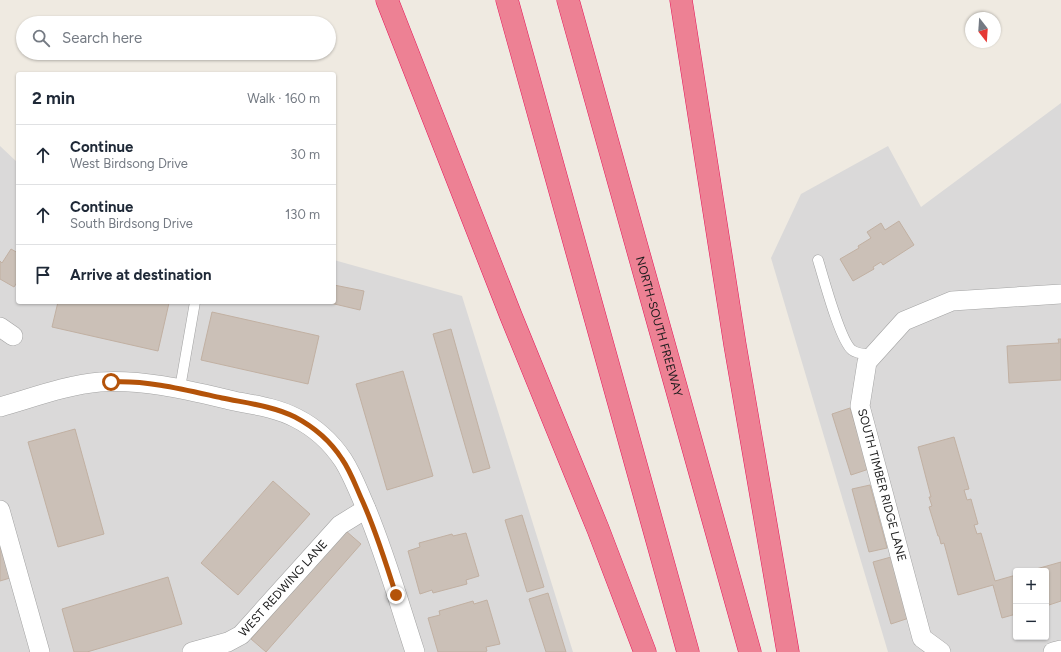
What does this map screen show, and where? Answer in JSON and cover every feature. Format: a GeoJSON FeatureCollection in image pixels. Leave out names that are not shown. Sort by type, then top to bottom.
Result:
{"type":"FeatureCollection","features":[{"type":"Feature","properties":{"kind":"highway"},"geometry":{"type":"LineString","coordinates":[[387,0],[511,316],[598,529],[645,652]]}},
{"type":"Feature","properties":{"kind":"highway"},"geometry":{"type":"LineString","coordinates":[[507,0],[688,652]]}},
{"type":"Feature","properties":{"kind":"highway","name":"NORTH-SOUTH FREEWAY"},"geometry":{"type":"LineString","coordinates":[[568,0],[750,652]]}},
{"type":"Feature","properties":{"kind":"highway"},"geometry":{"type":"LineString","coordinates":[[681,0],[735,345],[788,652]]}},
{"type":"Feature","properties":{"kind":"street","name":"SOUTH TIMBER RIDGE LANE"},"geometry":{"type":"LineString","coordinates":[[941,652],[922,638],[860,406],[867,362],[904,321],[952,301],[1061,294]]}},
{"type":"Feature","properties":{"kind":"street"},"geometry":{"type":"LineString","coordinates":[[0,408],[68,388],[99,382],[123,381],[180,388],[277,410],[295,418],[312,428],[328,442],[342,459],[355,483],[378,537],[415,652]]}},
{"type":"Feature","properties":{"kind":"street","name":"WEST REDWING LANE"},"geometry":{"type":"LineString","coordinates":[[192,652],[228,642],[241,635],[340,525],[366,509]]}},
{"type":"Feature","properties":{"kind":"street"},"geometry":{"type":"LineString","coordinates":[[0,510],[40,652]]}},
{"type":"Feature","properties":{"kind":"street"},"geometry":{"type":"LineString","coordinates":[[1053,652],[1061,650]]}},
{"type":"Feature","properties":{"kind":"lane"},"geometry":{"type":"LineString","coordinates":[[818,260],[845,341],[852,350],[873,355]]}},
{"type":"Feature","properties":{"kind":"lane"},"geometry":{"type":"LineString","coordinates":[[180,388],[195,304]]}},
{"type":"Feature","properties":{"kind":"shaded area"},"geometry":{"type":"Polygon","coordinates":[[[1061,103],[1061,652],[888,652],[771,258],[801,194],[888,146],[921,207],[1061,103]]]}},
{"type":"Feature","properties":{"kind":"shaded area"},"geometry":{"type":"Polygon","coordinates":[[[0,146],[16,161],[16,304],[336,304],[336,261],[462,296],[573,652],[0,652],[0,146]]]}},
{"type":"Feature","properties":{"kind":"building"},"geometry":{"type":"Polygon","coordinates":[[[899,221],[914,245],[883,265],[881,262],[873,267],[874,269],[853,281],[840,259],[859,248],[858,246],[871,238],[867,232],[881,223],[885,230],[899,221]]]}},
{"type":"Feature","properties":{"kind":"building"},"geometry":{"type":"Polygon","coordinates":[[[11,249],[16,252],[16,284],[14,287],[0,279],[0,261],[2,263],[11,249]]]}},
{"type":"Feature","properties":{"kind":"building"},"geometry":{"type":"Polygon","coordinates":[[[336,285],[364,291],[360,310],[334,304],[336,304],[336,285]]]}},
{"type":"Feature","properties":{"kind":"building"},"geometry":{"type":"Polygon","coordinates":[[[58,304],[169,304],[158,351],[52,327],[58,304]]]}},
{"type":"Feature","properties":{"kind":"building"},"geometry":{"type":"Polygon","coordinates":[[[212,312],[319,336],[308,384],[201,360],[212,312]]]}},
{"type":"Feature","properties":{"kind":"building"},"geometry":{"type":"Polygon","coordinates":[[[451,329],[490,468],[473,473],[433,334],[451,329]]]}},
{"type":"Feature","properties":{"kind":"building"},"geometry":{"type":"Polygon","coordinates":[[[1058,339],[1061,339],[1061,380],[1009,383],[1007,346],[1059,343],[1058,339]]]}},
{"type":"Feature","properties":{"kind":"building"},"geometry":{"type":"Polygon","coordinates":[[[403,371],[433,476],[387,490],[356,384],[403,371]]]}},
{"type":"Feature","properties":{"kind":"building"},"geometry":{"type":"Polygon","coordinates":[[[850,408],[869,469],[851,475],[832,414],[850,408]]]}},
{"type":"Feature","properties":{"kind":"building"},"geometry":{"type":"Polygon","coordinates":[[[75,429],[104,534],[58,547],[28,442],[75,429]]]}},
{"type":"Feature","properties":{"kind":"building"},"geometry":{"type":"Polygon","coordinates":[[[954,437],[969,489],[964,490],[967,500],[971,499],[978,524],[974,525],[977,534],[981,533],[995,581],[1013,576],[1013,615],[1002,618],[993,585],[958,595],[944,543],[941,544],[929,507],[932,506],[929,497],[931,497],[918,447],[954,437]]]}},
{"type":"Feature","properties":{"kind":"building"},"geometry":{"type":"Polygon","coordinates":[[[273,481],[310,514],[238,595],[201,563],[273,481]]]}},
{"type":"Feature","properties":{"kind":"building"},"geometry":{"type":"Polygon","coordinates":[[[870,485],[887,548],[869,552],[852,489],[870,485]]]}},
{"type":"Feature","properties":{"kind":"building"},"geometry":{"type":"Polygon","coordinates":[[[522,515],[544,587],[527,592],[505,520],[522,515]]]}},
{"type":"Feature","properties":{"kind":"building"},"geometry":{"type":"Polygon","coordinates":[[[346,531],[361,544],[266,652],[251,639],[346,531]]]}},
{"type":"Feature","properties":{"kind":"building"},"geometry":{"type":"Polygon","coordinates":[[[466,533],[479,576],[466,580],[467,584],[433,593],[432,590],[420,594],[408,551],[420,547],[419,543],[452,534],[453,536],[466,533]]]}},
{"type":"Feature","properties":{"kind":"building"},"geometry":{"type":"Polygon","coordinates":[[[0,544],[10,578],[0,581],[0,544]]]}},
{"type":"Feature","properties":{"kind":"building"},"geometry":{"type":"Polygon","coordinates":[[[891,557],[909,618],[891,624],[873,562],[891,557]]]}},
{"type":"Feature","properties":{"kind":"building"},"geometry":{"type":"Polygon","coordinates":[[[1061,562],[1061,601],[1049,605],[1049,568],[1040,568],[1061,562]]]}},
{"type":"Feature","properties":{"kind":"building"},"geometry":{"type":"Polygon","coordinates":[[[168,577],[182,624],[87,652],[74,652],[62,609],[168,577]]]}},
{"type":"Feature","properties":{"kind":"building"},"geometry":{"type":"Polygon","coordinates":[[[548,593],[566,652],[546,652],[529,599],[548,593]]]}},
{"type":"Feature","properties":{"kind":"building"},"geometry":{"type":"Polygon","coordinates":[[[487,600],[500,644],[486,647],[487,651],[485,652],[438,652],[428,618],[440,615],[439,611],[473,601],[474,604],[487,600]]]}},
{"type":"Feature","properties":{"kind":"route"},"geometry":{"type":"LineString","coordinates":[[111,382],[123,381],[180,388],[277,410],[312,428],[328,442],[342,459],[355,483],[378,537],[396,595]]}}]}
